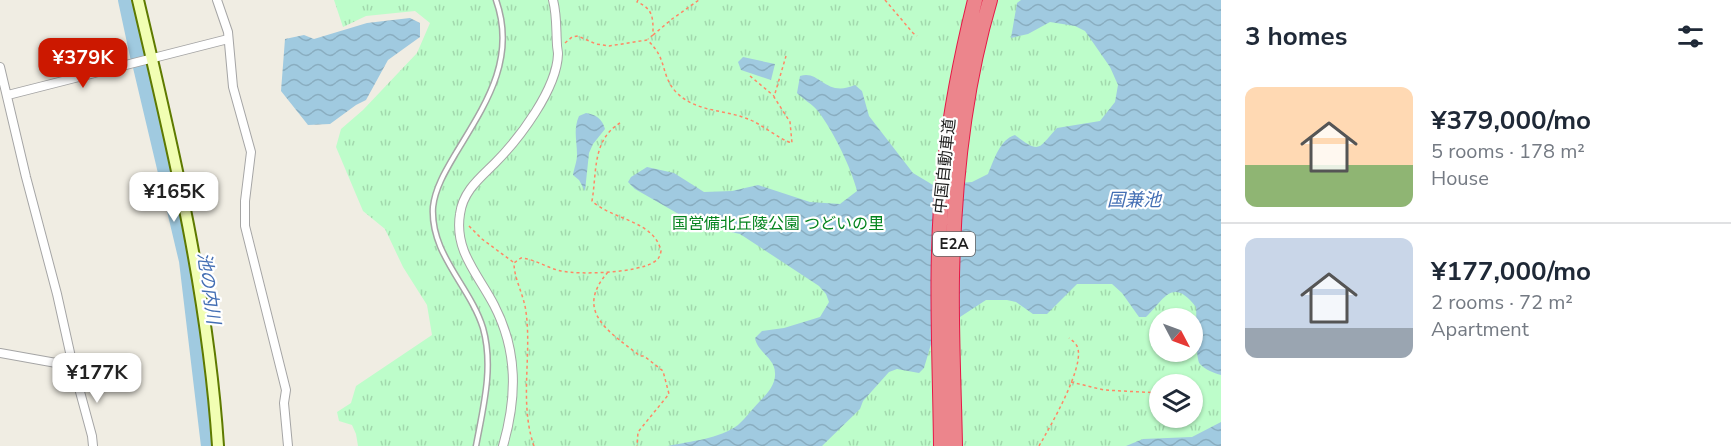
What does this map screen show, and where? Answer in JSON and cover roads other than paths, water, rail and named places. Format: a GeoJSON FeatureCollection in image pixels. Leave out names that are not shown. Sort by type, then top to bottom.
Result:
{"type":"FeatureCollection","features":[{"type":"Feature","properties":{"kind":"highway","name":"中国自動車道"},"geometry":{"type":"LineString","coordinates":[[955,446],[939,247],[945,162],[963,50],[975,0]]}},
{"type":"Feature","properties":{"kind":"highway","name":"中国自動車道"},"geometry":{"type":"LineString","coordinates":[[941,446],[946,328],[960,160],[967,105],[990,0]]}},
{"type":"Feature","properties":{"kind":"street"},"geometry":{"type":"LineString","coordinates":[[138,0],[201,288],[218,446]]}},
{"type":"Feature","properties":{"kind":"street"},"geometry":{"type":"LineString","coordinates":[[217,0],[226,24],[233,87],[251,152],[245,201],[245,226],[286,390],[284,403],[288,446]]}},
{"type":"Feature","properties":{"kind":"street"},"geometry":{"type":"LineString","coordinates":[[503,446],[513,408],[512,355],[500,318],[462,250],[458,230],[462,205],[471,187],[524,130],[552,76],[558,53],[558,31],[553,0]]}},
{"type":"Feature","properties":{"kind":"street"},"geometry":{"type":"LineString","coordinates":[[8,95],[228,39]]}},
{"type":"Feature","properties":{"kind":"street"},"geometry":{"type":"LineString","coordinates":[[0,67],[93,446]]}},
{"type":"Feature","properties":{"kind":"street"},"geometry":{"type":"LineString","coordinates":[[0,353],[73,366]]}},
{"type":"Feature","properties":{"kind":"lane"},"geometry":{"type":"LineString","coordinates":[[476,446],[488,376],[487,346],[474,307],[440,249],[434,230],[433,206],[438,187],[446,171],[485,105],[496,80],[503,44],[500,11],[496,0]]}},
{"type":"Feature","properties":{"kind":"water","name":"国兼池"},"geometry":{"type":"Polygon","coordinates":[[[1021,0],[1221,0],[1221,375],[1207,369],[1199,362],[1203,362],[1203,308],[1196,308],[1181,293],[1169,294],[1154,308],[1149,308],[1146,317],[1139,317],[1122,293],[1112,284],[1077,284],[1047,314],[1033,314],[1016,302],[986,300],[934,334],[924,368],[919,373],[897,369],[889,372],[863,401],[860,409],[822,446],[668,446],[714,436],[738,425],[768,392],[775,377],[772,363],[756,343],[755,338],[762,331],[784,328],[820,317],[829,302],[819,286],[740,234],[696,224],[635,189],[628,182],[631,177],[647,167],[674,173],[704,192],[732,191],[758,185],[810,202],[840,204],[857,191],[846,160],[830,129],[818,111],[797,93],[800,76],[807,75],[830,86],[845,88],[855,85],[862,91],[869,116],[913,173],[933,185],[972,182],[988,174],[998,151],[1010,137],[1015,135],[1030,145],[1039,146],[1057,128],[1100,121],[1115,102],[1118,85],[1110,67],[1085,31],[1075,26],[1050,22],[1028,34],[1011,38],[1017,3],[1021,0]]]}},
{"type":"Feature","properties":{"kind":"water"},"geometry":{"type":"Polygon","coordinates":[[[410,18],[420,23],[420,37],[388,60],[366,100],[330,124],[308,125],[281,91],[285,39],[304,35],[314,39],[367,23],[410,18]]]}},
{"type":"Feature","properties":{"kind":"water"},"geometry":{"type":"Polygon","coordinates":[[[743,57],[775,64],[771,80],[741,70],[738,62],[743,57]]]}},
{"type":"Feature","properties":{"kind":"water"},"geometry":{"type":"Polygon","coordinates":[[[586,113],[598,118],[605,129],[589,153],[585,191],[573,175],[577,158],[576,126],[579,116],[586,113]]]}},
{"type":"Feature","properties":{"kind":"water"},"geometry":{"type":"Polygon","coordinates":[[[1221,422],[1221,446],[1126,446],[1143,439],[1192,437],[1221,422]]]}},
{"type":"Feature","properties":{"kind":"waterway","name":"池の内川"},"geometry":{"type":"LineString","coordinates":[[126,0],[138,56]]}},
{"type":"Feature","properties":{"kind":"waterway","name":"池の内川"},"geometry":{"type":"LineString","coordinates":[[141,67],[187,261],[209,446]]}},
{"type":"Feature","properties":{"kind":"park label","name":"国営備北丘陵公園 つどいの里"},"geometry":{"type":"Point","coordinates":[778,223]}}]}
